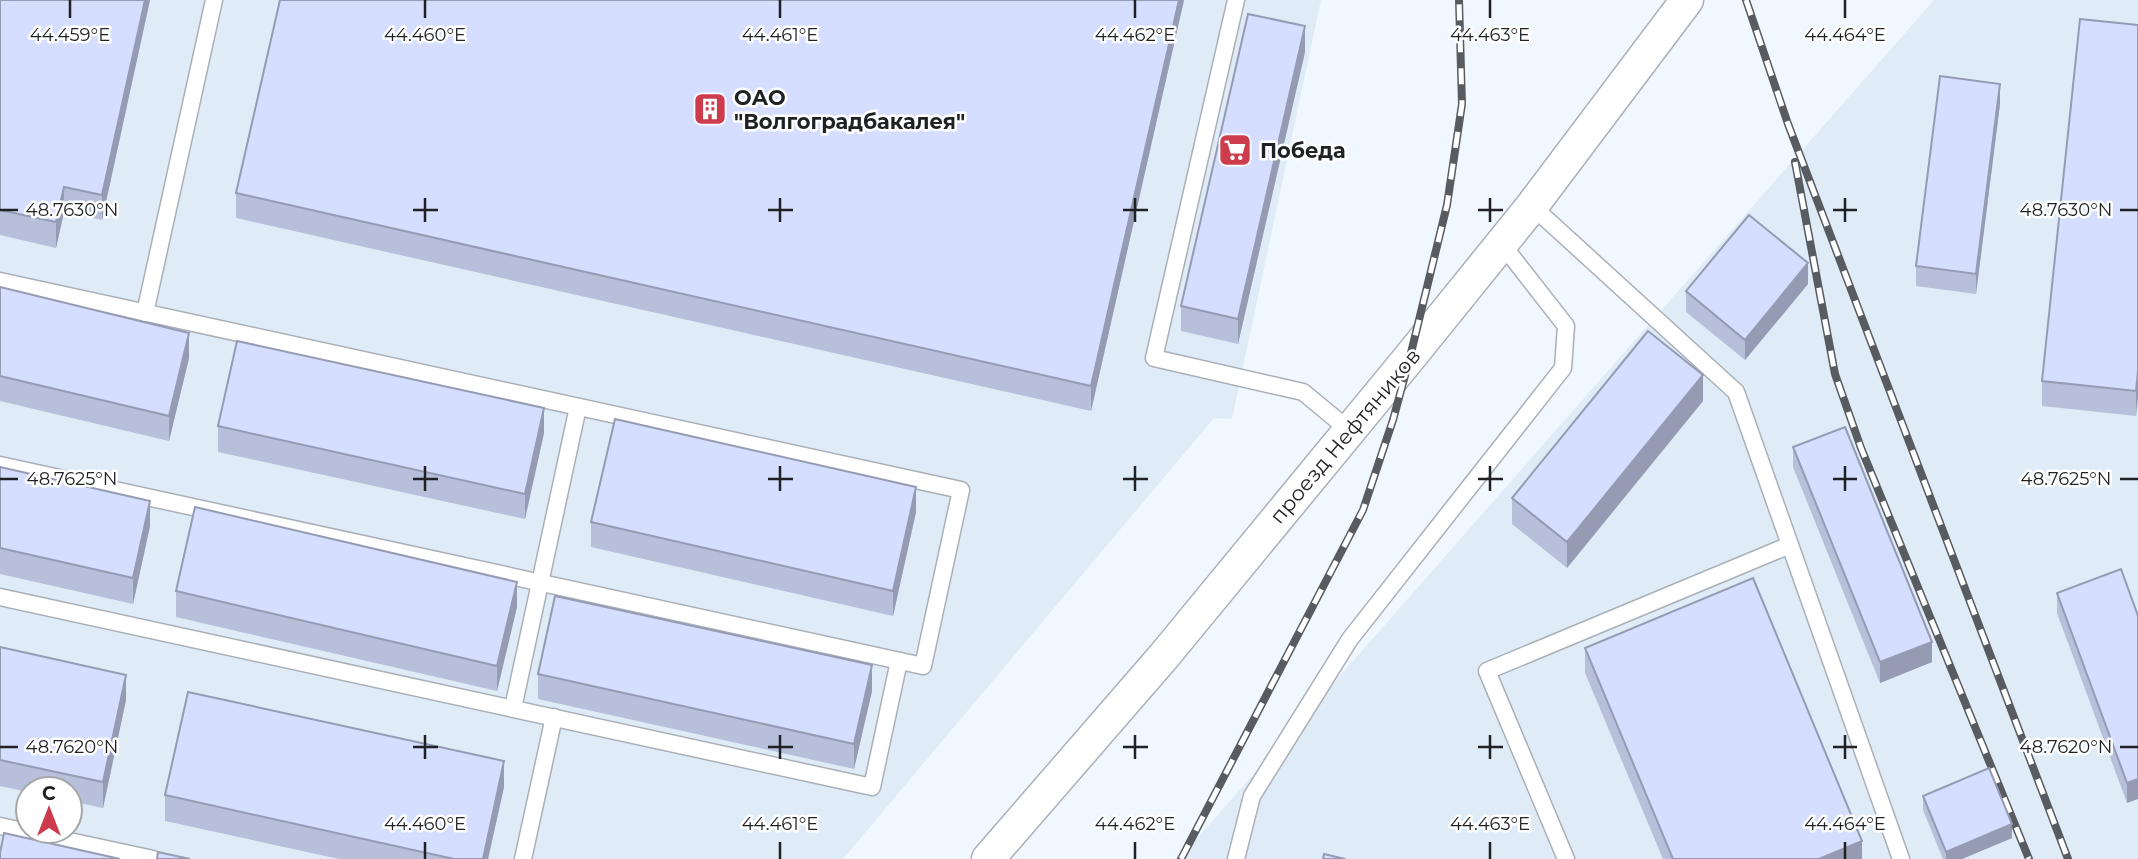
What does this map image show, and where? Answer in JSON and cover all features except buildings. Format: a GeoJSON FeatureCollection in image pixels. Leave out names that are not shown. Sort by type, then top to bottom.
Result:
{"type":"FeatureCollection","features":[{"type":"Feature","properties":{"kind":"street","name":"проезд Нефтяников"},"geometry":{"type":"LineString","coordinates":[[988,859],[1164,656],[1502,244],[1687,0]]}},
{"type":"Feature","properties":{"kind":"lane"},"geometry":{"type":"LineString","coordinates":[[145,313],[214,0]]}},
{"type":"Feature","properties":{"kind":"lane"},"geometry":{"type":"LineString","coordinates":[[1236,0],[1154,358],[1303,391],[1349,430]]}},
{"type":"Feature","properties":{"kind":"lane"},"geometry":{"type":"LineString","coordinates":[[1532,206],[1735,391],[1901,859]]}},
{"type":"Feature","properties":{"kind":"lane"},"geometry":{"type":"LineString","coordinates":[[1236,859],[1252,796],[1350,639],[1563,369],[1566,326],[1502,244]]}},
{"type":"Feature","properties":{"kind":"lane"},"geometry":{"type":"LineString","coordinates":[[0,281],[961,490],[923,666],[0,465]]}},
{"type":"Feature","properties":{"kind":"lane"},"geometry":{"type":"LineString","coordinates":[[513,708],[578,407]]}},
{"type":"Feature","properties":{"kind":"lane"},"geometry":{"type":"LineString","coordinates":[[1566,859],[1488,671],[1790,545]]}},
{"type":"Feature","properties":{"kind":"lane"},"geometry":{"type":"LineString","coordinates":[[0,597],[872,787],[899,661]]}},
{"type":"Feature","properties":{"kind":"lane"},"geometry":{"type":"LineString","coordinates":[[523,859],[554,718]]}},
{"type":"Feature","properties":{"kind":"lane"},"geometry":{"type":"LineString","coordinates":[[0,826],[153,859]]}},
{"type":"Feature","properties":{"kind":"shaded area"},"geometry":{"type":"Polygon","coordinates":[[[0,0],[1321,0],[1232,419],[1214,418],[843,859],[0,859],[0,0]]]}},
{"type":"Feature","properties":{"kind":"shaded area"},"geometry":{"type":"Polygon","coordinates":[[[1934,0],[2138,0],[2138,859],[1179,859],[1934,0]]]}},
{"type":"Feature","properties":{"kind":"railway"},"geometry":{"type":"LineString","coordinates":[[1181,859],[1363,510],[1393,420],[1447,205],[1462,104],[1459,0]]}},
{"type":"Feature","properties":{"kind":"railway"},"geometry":{"type":"LineString","coordinates":[[1746,0],[1788,124],[2068,859]]}},
{"type":"Feature","properties":{"kind":"railway"},"geometry":{"type":"LineString","coordinates":[[1795,162],[1835,374],[1861,448],[2029,859]]}},
{"type":"Feature","properties":{"kind":"place","name":"ОАО \"Волгоградбакалея\""},"geometry":{"type":"Point","coordinates":[710,109]}},
{"type":"Feature","properties":{"kind":"place","name":"Победа"},"geometry":{"type":"Point","coordinates":[1235,150]}}]}
